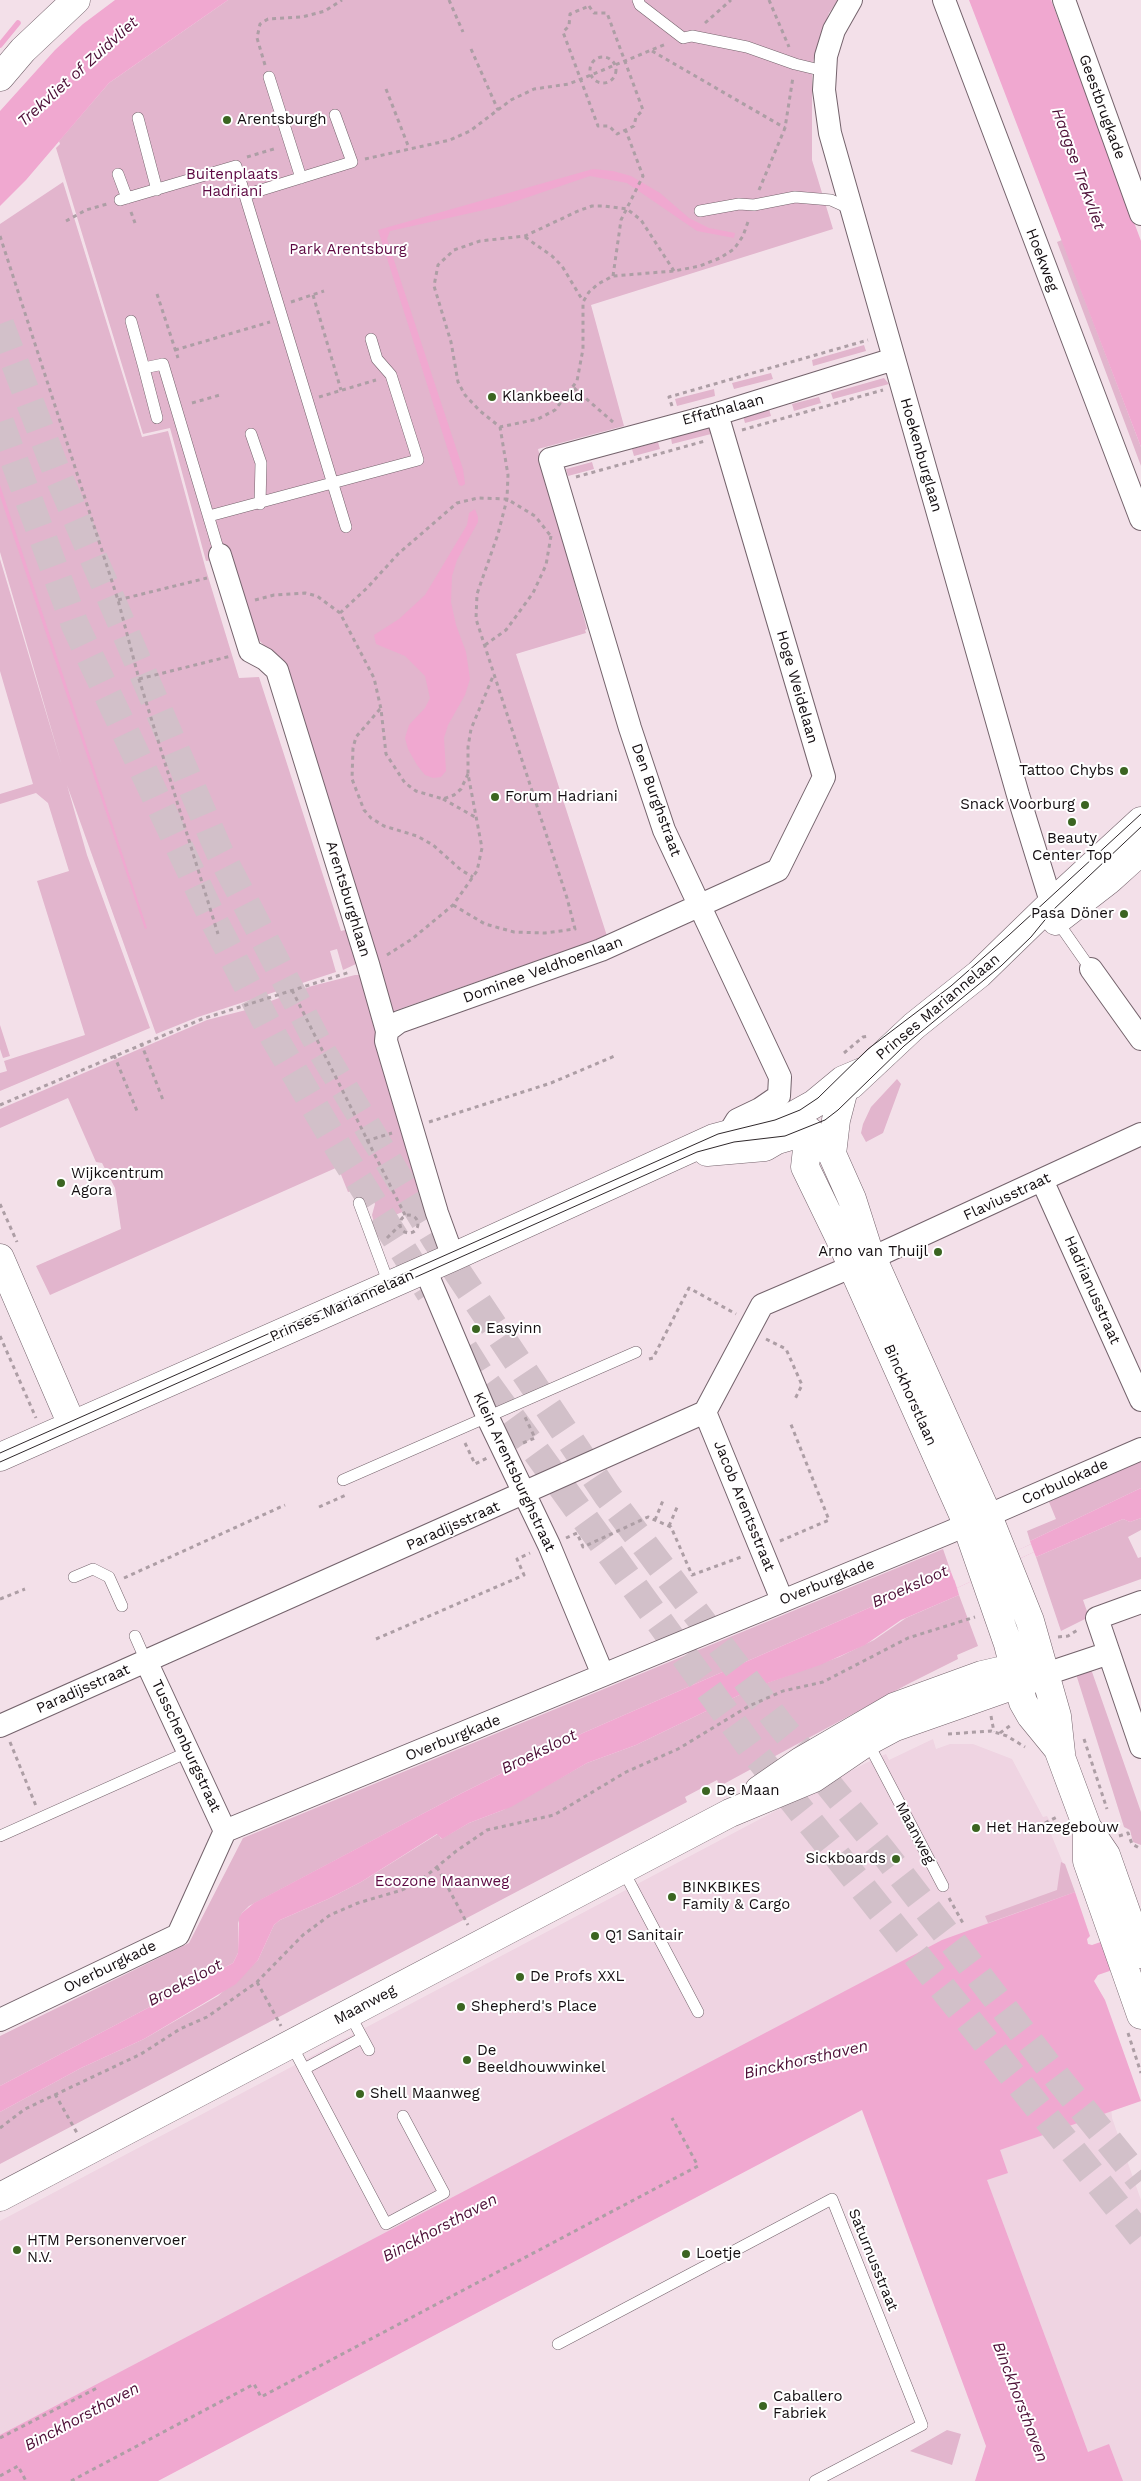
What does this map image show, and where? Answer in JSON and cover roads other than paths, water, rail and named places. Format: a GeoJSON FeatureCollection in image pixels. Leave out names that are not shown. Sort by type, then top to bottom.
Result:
{"type":"FeatureCollection","features":[{"type":"Feature","properties":{"kind":"street"},"geometry":{"type":"LineString","coordinates":[[0,77],[23,50],[76,0]]}},
{"type":"Feature","properties":{"kind":"street","name":"Hoekenburglaan"},"geometry":{"type":"LineString","coordinates":[[851,0],[834,30],[824,71],[825,108],[830,133],[1018,796],[1054,911]]}},
{"type":"Feature","properties":{"kind":"street","name":"Hoekweg"},"geometry":{"type":"LineString","coordinates":[[944,0],[1141,519]]}},
{"type":"Feature","properties":{"kind":"street","name":"Geestbrugkade"},"geometry":{"type":"LineString","coordinates":[[1064,0],[1141,214]]}},
{"type":"Feature","properties":{"kind":"street","name":"Effathalaan"},"geometry":{"type":"LineString","coordinates":[[550,459],[676,423],[716,414],[894,360]]}},
{"type":"Feature","properties":{"kind":"street","name":"Hoge Weidelaan"},"geometry":{"type":"LineString","coordinates":[[698,907],[778,870],[824,777],[716,414]]}},
{"type":"Feature","properties":{"kind":"street","name":"Den Burghstraat"},"geometry":{"type":"LineString","coordinates":[[550,459],[561,534],[664,830],[698,907],[780,1077],[779,1096],[737,1120],[729,1133]]}},
{"type":"Feature","properties":{"kind":"street","name":"Arentsburghlaan"},"geometry":{"type":"LineString","coordinates":[[223,564],[250,652],[265,659],[277,670],[368,964],[387,1031],[386,1041],[437,1213],[453,1257]]}},
{"type":"Feature","properties":{"kind":"street","name":"Prinses Mariannelaan"},"geometry":{"type":"LineString","coordinates":[[683,1153],[765,1147],[776,1140],[810,1131],[862,1072],[914,1026],[979,974],[1015,942],[1031,937],[1141,821]]}},
{"type":"Feature","properties":{"kind":"street","name":"Prinses Mariannelaan"},"geometry":{"type":"LineString","coordinates":[[1054,911],[1109,880],[1141,851]]}},
{"type":"Feature","properties":{"kind":"street","name":"Dominee Veldhoenlaan"},"geometry":{"type":"LineString","coordinates":[[387,1031],[399,1022],[601,950],[698,907]]}},
{"type":"Feature","properties":{"kind":"street"},"geometry":{"type":"LineString","coordinates":[[1088,965],[1141,1039]]}},
{"type":"Feature","properties":{"kind":"street","name":"Prinses Mariannelaan"},"geometry":{"type":"LineString","coordinates":[[0,1457],[729,1133],[775,1122],[803,1111],[842,1080],[862,1072]]}},
{"type":"Feature","properties":{"kind":"street"},"geometry":{"type":"LineString","coordinates":[[832,1154],[836,1120],[843,1094]]}},
{"type":"Feature","properties":{"kind":"street"},"geometry":{"type":"LineString","coordinates":[[765,1147],[805,1167],[810,1131],[775,1122]]}},
{"type":"Feature","properties":{"kind":"street","name":"Binckhorstlaan"},"geometry":{"type":"LineString","coordinates":[[810,1131],[832,1154],[846,1185],[862,1262]]}},
{"type":"Feature","properties":{"kind":"street","name":"Flaviusstraat"},"geometry":{"type":"LineString","coordinates":[[862,1262],[1141,1134]]}},
{"type":"Feature","properties":{"kind":"street","name":"Binckhorstlaan"},"geometry":{"type":"LineString","coordinates":[[805,1167],[862,1262],[978,1520],[1007,1560],[1046,1657],[1063,1759]]}},
{"type":"Feature","properties":{"kind":"street","name":"Hadrianusstraat"},"geometry":{"type":"LineString","coordinates":[[1042,1180],[1141,1400]]}},
{"type":"Feature","properties":{"kind":"street"},"geometry":{"type":"LineString","coordinates":[[0,1258],[72,1425]]}},
{"type":"Feature","properties":{"kind":"street"},"geometry":{"type":"LineString","coordinates":[[705,1412],[762,1306],[862,1262]]}},
{"type":"Feature","properties":{"kind":"street","name":"Klein Arentsburghstraat"},"geometry":{"type":"LineString","coordinates":[[424,1269],[488,1418],[548,1545],[603,1675]]}},
{"type":"Feature","properties":{"kind":"street","name":"Paradijsstraat"},"geometry":{"type":"LineString","coordinates":[[1,1725],[523,1495],[705,1412]]}},
{"type":"Feature","properties":{"kind":"street","name":"Jacob Arentsstraat"},"geometry":{"type":"LineString","coordinates":[[705,1412],[782,1600]]}},
{"type":"Feature","properties":{"kind":"street","name":"Corbulokade"},"geometry":{"type":"LineString","coordinates":[[978,1520],[1141,1448]]}},
{"type":"Feature","properties":{"kind":"street","name":"Binckhorstlaan"},"geometry":{"type":"LineString","coordinates":[[978,1520],[982,1572],[1028,1712],[1054,1743],[1063,1759],[1086,1827],[1106,1855],[1128,1947],[1138,2028]]}},
{"type":"Feature","properties":{"kind":"street","name":"Overburgkade"},"geometry":{"type":"LineString","coordinates":[[0,2020],[178,1935],[225,1831],[978,1520]]}},
{"type":"Feature","properties":{"kind":"street"},"geometry":{"type":"LineString","coordinates":[[1141,1602],[1097,1618],[1141,1747]]}},
{"type":"Feature","properties":{"kind":"street"},"geometry":{"type":"LineString","coordinates":[[1046,1657],[1106,1646]]}},
{"type":"Feature","properties":{"kind":"street","name":"Maanweg"},"geometry":{"type":"LineString","coordinates":[[0,2198],[730,1813],[788,1769],[982,1675],[1016,1676],[1046,1657]]}},
{"type":"Feature","properties":{"kind":"street","name":"Tusschenburgstraat"},"geometry":{"type":"LineString","coordinates":[[146,1661],[225,1831]]}},
{"type":"Feature","properties":{"kind":"lane"},"geometry":{"type":"LineString","coordinates":[[638,0],[640,5],[687,37],[747,47],[795,64],[824,71]]}},
{"type":"Feature","properties":{"kind":"lane"},"geometry":{"type":"LineString","coordinates":[[269,77],[301,178]]}},
{"type":"Feature","properties":{"kind":"lane"},"geometry":{"type":"LineString","coordinates":[[245,195],[352,162],[334,115]]}},
{"type":"Feature","properties":{"kind":"lane"},"geometry":{"type":"LineString","coordinates":[[138,118],[157,190]]}},
{"type":"Feature","properties":{"kind":"lane"},"geometry":{"type":"LineString","coordinates":[[118,174],[123,199],[236,166],[346,527]]}},
{"type":"Feature","properties":{"kind":"lane"},"geometry":{"type":"LineString","coordinates":[[700,210],[739,204],[754,205],[795,197],[814,197],[831,200],[852,209]]}},
{"type":"Feature","properties":{"kind":"lane"},"geometry":{"type":"LineString","coordinates":[[131,321],[157,418]]}},
{"type":"Feature","properties":{"kind":"lane"},"geometry":{"type":"LineString","coordinates":[[209,516],[260,504],[418,460],[391,375],[377,359],[371,339]]}},
{"type":"Feature","properties":{"kind":"lane"},"geometry":{"type":"LineString","coordinates":[[144,368],[163,364],[223,564]]}},
{"type":"Feature","properties":{"kind":"lane"},"geometry":{"type":"LineString","coordinates":[[251,434],[261,463],[260,504]]}},
{"type":"Feature","properties":{"kind":"lane"},"geometry":{"type":"LineString","coordinates":[[1054,911],[1088,965]]}},
{"type":"Feature","properties":{"kind":"lane"},"geometry":{"type":"LineString","coordinates":[[359,1203],[389,1284]]}},
{"type":"Feature","properties":{"kind":"lane"},"geometry":{"type":"LineString","coordinates":[[343,1480],[636,1352]]}},
{"type":"Feature","properties":{"kind":"lane"},"geometry":{"type":"LineString","coordinates":[[74,1577],[93,1569],[109,1577],[122,1606]]}},
{"type":"Feature","properties":{"kind":"lane"},"geometry":{"type":"LineString","coordinates":[[135,1636],[146,1661]]}},
{"type":"Feature","properties":{"kind":"lane","name":"Maanweg"},"geometry":{"type":"LineString","coordinates":[[863,1734],[943,1886]]}},
{"type":"Feature","properties":{"kind":"lane"},"geometry":{"type":"LineString","coordinates":[[0,1836],[188,1752]]}},
{"type":"Feature","properties":{"kind":"lane"},"geometry":{"type":"LineString","coordinates":[[623,1869],[698,2012]]}},
{"type":"Feature","properties":{"kind":"lane"},"geometry":{"type":"LineString","coordinates":[[349,2013],[369,2050]]}},
{"type":"Feature","properties":{"kind":"lane"},"geometry":{"type":"LineString","coordinates":[[304,2069],[362,2038]]}},
{"type":"Feature","properties":{"kind":"lane"},"geometry":{"type":"LineString","coordinates":[[291,2044],[386,2224],[444,2193],[403,2116]]}},
{"type":"Feature","properties":{"kind":"lane","name":"Saturnusstraat"},"geometry":{"type":"LineString","coordinates":[[558,2344],[832,2198],[922,2425],[815,2481]]}},
{"type":"Feature","properties":{"kind":"water","name":"Trekvliet of Zuidvliet"},"geometry":{"type":"Polygon","coordinates":[[[115,0],[228,0],[109,83],[26,180],[0,206],[0,111],[55,50],[83,24],[115,0]]]}},
{"type":"Feature","properties":{"kind":"water","name":"Haagse Trekvliet"},"geometry":{"type":"Polygon","coordinates":[[[969,0],[1051,0],[1141,241],[1141,447],[969,0]]]}},
{"type":"Feature","properties":{"kind":"water"},"geometry":{"type":"Polygon","coordinates":[[[593,169],[613,171],[631,176],[660,193],[689,218],[709,228],[735,233],[734,238],[697,231],[627,183],[590,176],[502,206],[390,231],[387,239],[463,469],[465,484],[459,485],[378,230],[593,169]]]}},
{"type":"Feature","properties":{"kind":"water"},"geometry":{"type":"Polygon","coordinates":[[[0,485],[147,928],[145,929],[0,496],[0,485]]]}},
{"type":"Feature","properties":{"kind":"water"},"geometry":{"type":"Polygon","coordinates":[[[475,509],[478,522],[457,560],[452,576],[451,602],[456,625],[466,652],[470,679],[465,695],[448,725],[444,738],[446,771],[441,777],[433,778],[425,775],[417,765],[408,749],[405,738],[409,725],[425,708],[430,698],[425,676],[405,656],[376,644],[374,635],[399,619],[425,595],[467,525],[469,513],[475,509]]]}},
{"type":"Feature","properties":{"kind":"water"},"geometry":{"type":"Polygon","coordinates":[[[1141,1488],[1141,1518],[1130,1522],[1123,1519],[1036,1557],[1034,1552],[957,1588],[959,1595],[901,1620],[865,1645],[820,1665],[756,1687],[636,1745],[587,1763],[511,1807],[469,1823],[442,1839],[437,1834],[361,1882],[280,1920],[274,1925],[258,1960],[236,1984],[144,2039],[81,2068],[0,2112],[0,2086],[233,1963],[238,1953],[239,1918],[254,1903],[460,1794],[583,1733],[951,1572],[954,1580],[1031,1544],[1030,1541],[1141,1488]]]}},
{"type":"Feature","properties":{"kind":"water","name":"Binckhorsthaven"},"geometry":{"type":"Polygon","coordinates":[[[1075,1892],[1090,1936],[1087,1939],[1088,1944],[1092,1945],[1141,1928],[1141,1960],[1098,1975],[1094,1981],[1105,2000],[1141,2101],[1000,2150],[1008,2173],[987,2180],[1088,2452],[1109,2444],[1123,2481],[975,2481],[986,2446],[862,2110],[158,2481],[0,2481],[0,2435],[942,1940],[1075,1892]]]}},
{"type":"Feature","properties":{"kind":"waterway"},"geometry":{"type":"LineString","coordinates":[[0,45],[18,23]]}},
{"type":"Feature","properties":{"kind":"tunnel"},"geometry":{"type":"LineString","coordinates":[[0,324],[57,473],[219,851],[323,1053],[436,1240],[607,1495],[778,1722],[884,1853],[1060,2081],[1141,2181]]}},
{"type":"Feature","properties":{"kind":"tunnel"},"geometry":{"type":"LineString","coordinates":[[0,422],[75,625],[214,921],[275,1039],[341,1152],[430,1293]]}},
{"type":"Feature","properties":{"kind":"tunnel"},"geometry":{"type":"LineString","coordinates":[[464,1349],[479,1373],[754,1752],[1141,2236]]}},
{"type":"Feature","properties":{"kind":"tram line"},"geometry":{"type":"LineString","coordinates":[[0,1453],[718,1134],[775,1120],[800,1110],[818,1098],[868,1049],[951,986],[1141,814]]}},
{"type":"Feature","properties":{"kind":"tram line"},"geometry":{"type":"LineString","coordinates":[[0,1462],[697,1152],[734,1142],[785,1136],[825,1120],[838,1110],[904,1046],[1001,966],[1031,937],[1053,910],[1141,827]]}},
{"type":"Feature","properties":{"kind":"place","name":"Arentsburgh"},"geometry":{"type":"Point","coordinates":[227,120]}},
{"type":"Feature","properties":{"kind":"place","name":"Klankbeeld"},"geometry":{"type":"Point","coordinates":[492,397]}},
{"type":"Feature","properties":{"kind":"place","name":"Tattoo Chybs"},"geometry":{"type":"Point","coordinates":[1124,771]}},
{"type":"Feature","properties":{"kind":"place","name":"Forum Hadriani"},"geometry":{"type":"Point","coordinates":[495,797]}},
{"type":"Feature","properties":{"kind":"place","name":"Snack Voorburg"},"geometry":{"type":"Point","coordinates":[1085,805]}},
{"type":"Feature","properties":{"kind":"place","name":"Beauty Center Top"},"geometry":{"type":"Point","coordinates":[1072,822]}},
{"type":"Feature","properties":{"kind":"place","name":"Pasa Döner"},"geometry":{"type":"Point","coordinates":[1124,914]}},
{"type":"Feature","properties":{"kind":"place","name":"Wijkcentrum Agora"},"geometry":{"type":"Point","coordinates":[61,1183]}},
{"type":"Feature","properties":{"kind":"place","name":"Arno van Thuijl"},"geometry":{"type":"Point","coordinates":[938,1252]}},
{"type":"Feature","properties":{"kind":"place","name":"Easyinn"},"geometry":{"type":"Point","coordinates":[476,1329]}},
{"type":"Feature","properties":{"kind":"place","name":"De Maan"},"geometry":{"type":"Point","coordinates":[706,1791]}},
{"type":"Feature","properties":{"kind":"place","name":"Het Hanzegebouw"},"geometry":{"type":"Point","coordinates":[976,1828]}},
{"type":"Feature","properties":{"kind":"place","name":"Sickboards"},"geometry":{"type":"Point","coordinates":[896,1859]}},
{"type":"Feature","properties":{"kind":"place","name":"BINKBIKES Family & Cargo"},"geometry":{"type":"Point","coordinates":[672,1897]}},
{"type":"Feature","properties":{"kind":"place","name":"Q1 Sanitair"},"geometry":{"type":"Point","coordinates":[595,1936]}},
{"type":"Feature","properties":{"kind":"place","name":"De Profs XXL"},"geometry":{"type":"Point","coordinates":[520,1977]}},
{"type":"Feature","properties":{"kind":"place","name":"Shepherd's Place"},"geometry":{"type":"Point","coordinates":[461,2007]}},
{"type":"Feature","properties":{"kind":"place","name":"De Beeldhouwwinkel"},"geometry":{"type":"Point","coordinates":[467,2060]}},
{"type":"Feature","properties":{"kind":"place","name":"Shell Maanweg"},"geometry":{"type":"Point","coordinates":[360,2094]}},
{"type":"Feature","properties":{"kind":"place","name":"HTM Personenvervoer N.V."},"geometry":{"type":"Point","coordinates":[17,2250]}},
{"type":"Feature","properties":{"kind":"place","name":"Loetje"},"geometry":{"type":"Point","coordinates":[686,2254]}},
{"type":"Feature","properties":{"kind":"place","name":"Caballero Fabriek"},"geometry":{"type":"Point","coordinates":[763,2406]}},
{"type":"Feature","properties":{"kind":"park label","name":"Buitenplaats Hadriani"},"geometry":{"type":"Point","coordinates":[232,184]}},
{"type":"Feature","properties":{"kind":"park label","name":"Park Arentsburg"},"geometry":{"type":"Point","coordinates":[348,250]}},
{"type":"Feature","properties":{"kind":"park label","name":"Ecozone Maanweg"},"geometry":{"type":"Point","coordinates":[442,1882]}},
{"type":"Feature","properties":{"kind":"water label","name":"Broeksloot"},"geometry":{"type":"Point","coordinates":[910,1587]}},
{"type":"Feature","properties":{"kind":"water label","name":"Broeksloot"},"geometry":{"type":"Point","coordinates":[539,1752]}},
{"type":"Feature","properties":{"kind":"water label","name":"Broeksloot"},"geometry":{"type":"Point","coordinates":[185,1983]}}]}
